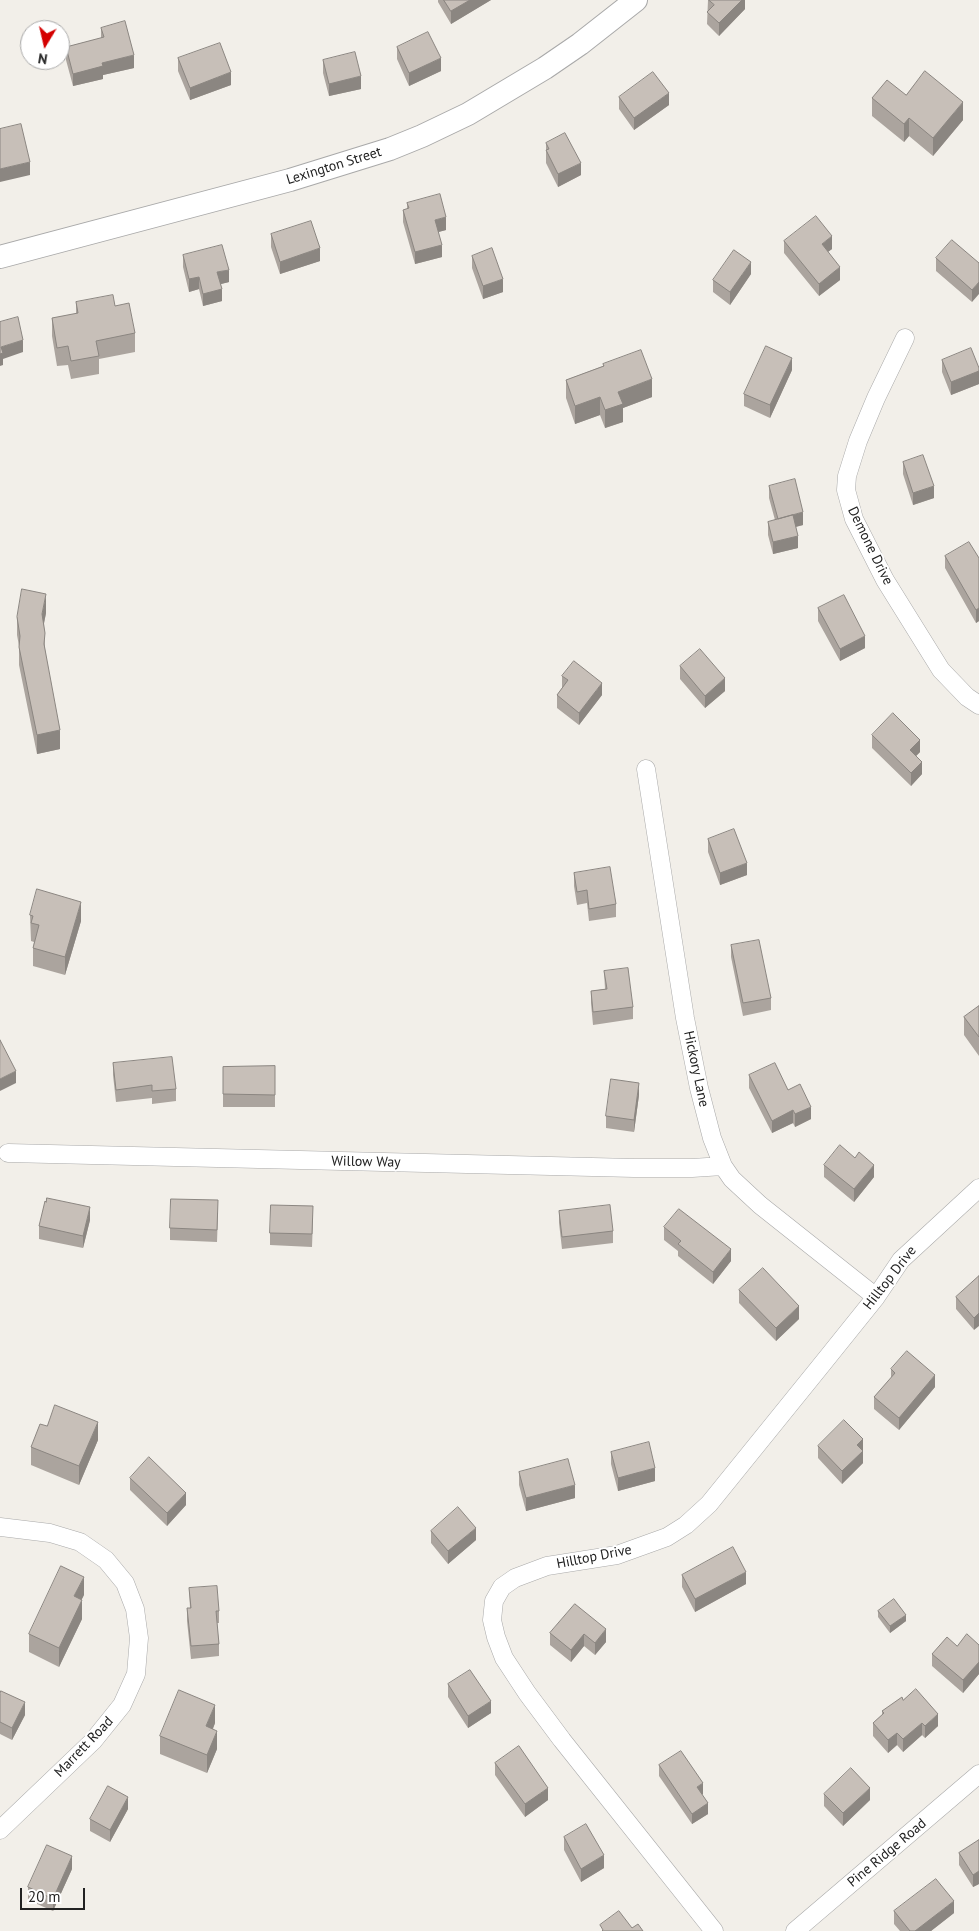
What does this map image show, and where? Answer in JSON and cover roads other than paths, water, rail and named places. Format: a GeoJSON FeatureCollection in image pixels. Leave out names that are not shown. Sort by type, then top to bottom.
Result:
{"type":"FeatureCollection","features":[{"type":"Feature","properties":{"kind":"street","name":"Lexington Street"},"geometry":{"type":"LineString","coordinates":[[0,257],[290,180],[390,149],[468,114],[545,68],[580,44],[636,0]]}},
{"type":"Feature","properties":{"kind":"street","name":"Demone Drive"},"geometry":{"type":"LineString","coordinates":[[906,338],[876,398],[858,440],[847,476],[846,490],[854,519],[890,588],[941,670],[967,697],[979,705]]}},
{"type":"Feature","properties":{"kind":"street","name":"Hickory Lane"},"geometry":{"type":"LineString","coordinates":[[646,769],[685,1018],[699,1088],[712,1138],[723,1166],[732,1179],[760,1205],[876,1297]]}},
{"type":"Feature","properties":{"kind":"street","name":"Willow Way"},"geometry":{"type":"LineString","coordinates":[[8,1153],[634,1168],[723,1166]]}},
{"type":"Feature","properties":{"kind":"street","name":"Hilltop Drive"},"geometry":{"type":"LineString","coordinates":[[714,1931],[562,1740],[522,1686],[504,1658],[496,1637],[492,1620],[494,1601],[502,1588],[514,1578],[547,1566],[617,1555],[667,1537],[686,1525],[709,1504],[876,1297],[901,1260],[979,1188]]}},
{"type":"Feature","properties":{"kind":"street","name":"Marrett Road"},"geometry":{"type":"LineString","coordinates":[[0,1527],[50,1533],[80,1542],[106,1560],[125,1583],[135,1609],[139,1638],[136,1674],[122,1705],[93,1741],[0,1830]]}},
{"type":"Feature","properties":{"kind":"street","name":"Pine Ridge Road"},"geometry":{"type":"LineString","coordinates":[[794,1931],[979,1774]]}}]}
